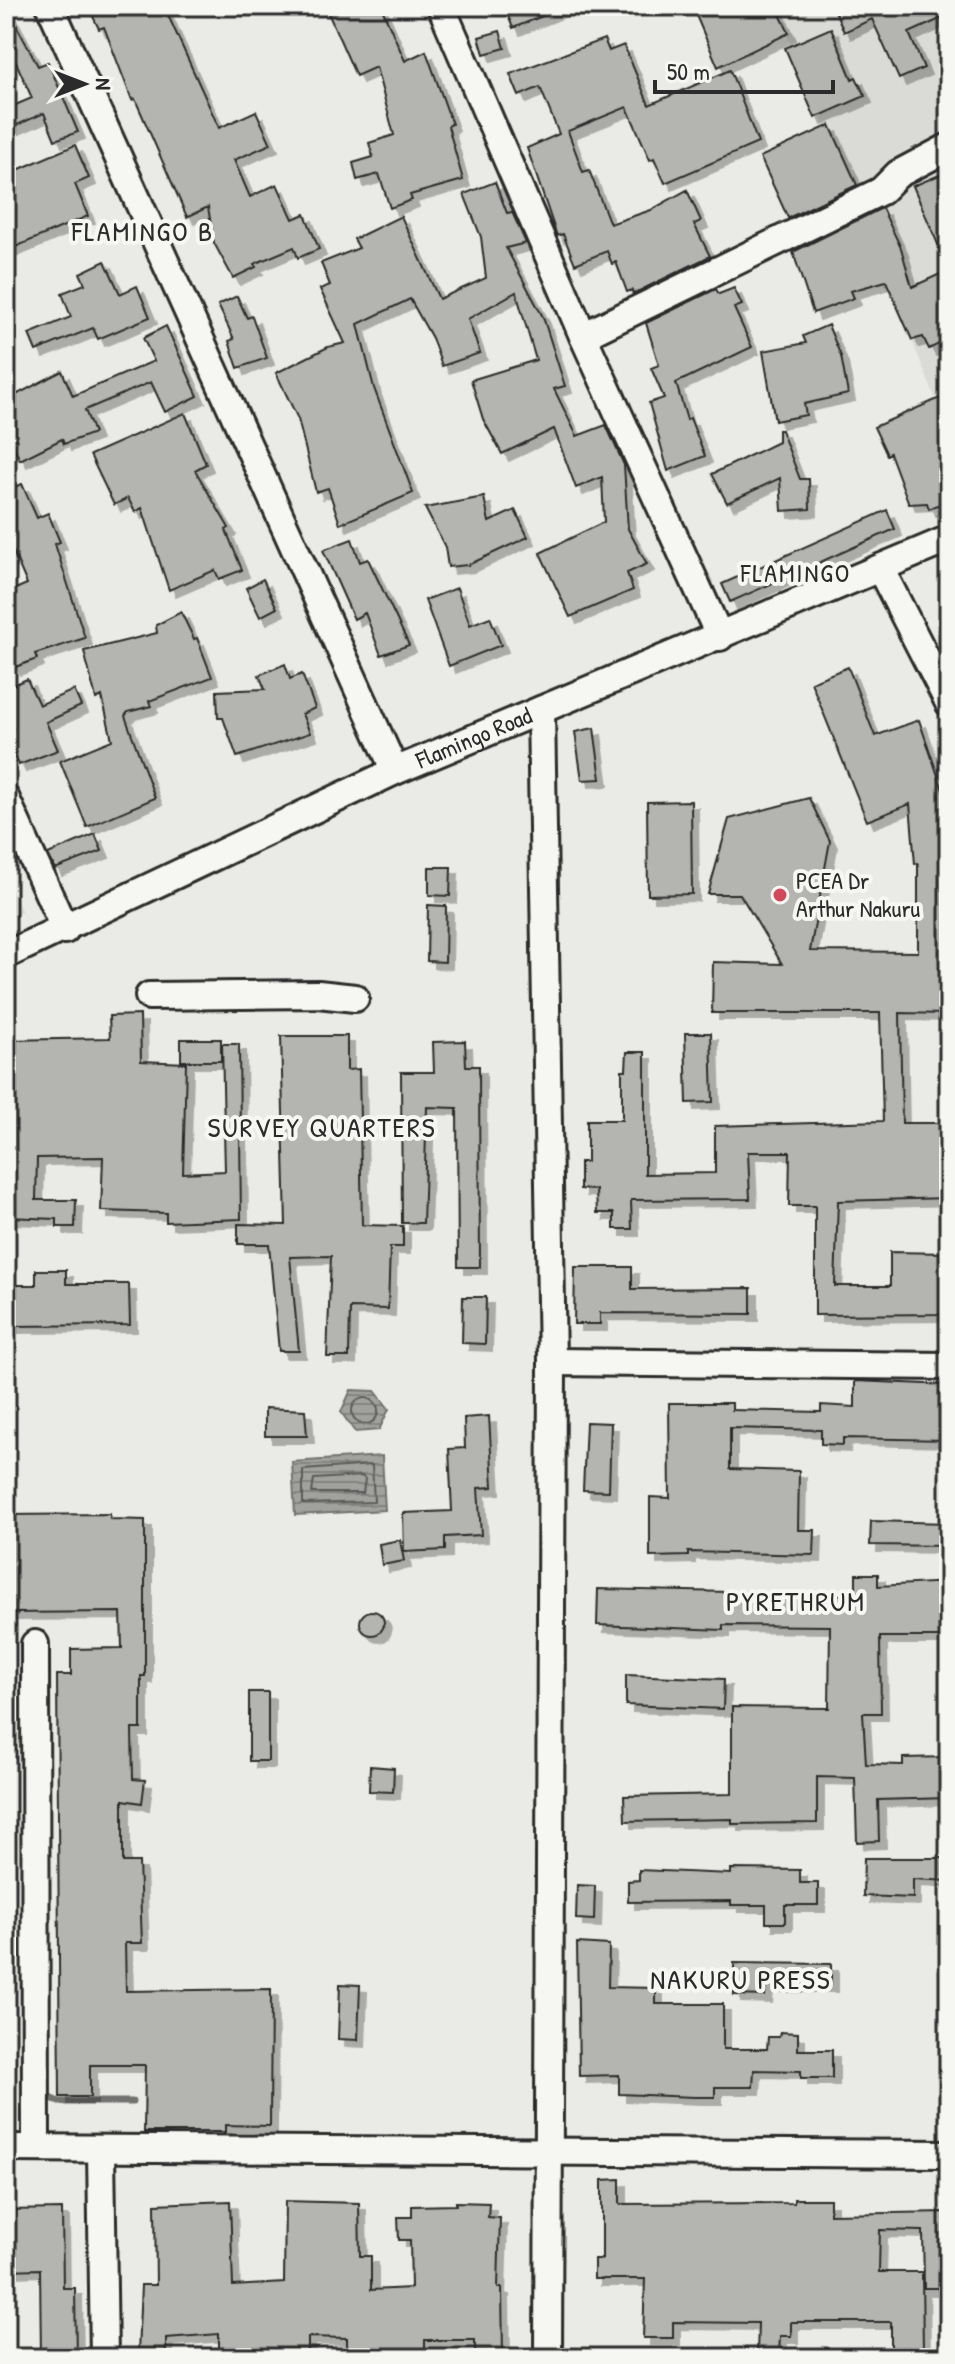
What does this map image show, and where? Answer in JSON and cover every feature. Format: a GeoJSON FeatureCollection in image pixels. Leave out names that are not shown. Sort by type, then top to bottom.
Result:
{"type":"FeatureCollection","features":[{"type":"Feature","properties":{"kind":"street"},"geometry":{"type":"LineString","coordinates":[[50,6],[395,771]]}},
{"type":"Feature","properties":{"kind":"street"},"geometry":{"type":"LineString","coordinates":[[441,6],[583,336],[720,637]]}},
{"type":"Feature","properties":{"kind":"street"},"geometry":{"type":"LineString","coordinates":[[583,336],[881,191],[898,174],[949,147]]}},
{"type":"Feature","properties":{"kind":"street","name":"Flamingo Road"},"geometry":{"type":"LineString","coordinates":[[6,955],[65,930],[395,771],[949,539]]}},
{"type":"Feature","properties":{"kind":"street"},"geometry":{"type":"LineString","coordinates":[[881,570],[949,703]]}},
{"type":"Feature","properties":{"kind":"street"},"geometry":{"type":"LineString","coordinates":[[541,710],[552,1362],[548,2358]]}},
{"type":"Feature","properties":{"kind":"street"},"geometry":{"type":"LineString","coordinates":[[6,799],[65,930]]}},
{"type":"Feature","properties":{"kind":"street"},"geometry":{"type":"LineString","coordinates":[[149,996],[318,994],[355,998]]}},
{"type":"Feature","properties":{"kind":"street"},"geometry":{"type":"LineString","coordinates":[[552,1362],[949,1366]]}},
{"type":"Feature","properties":{"kind":"street"},"geometry":{"type":"LineString","coordinates":[[35,1644],[36,2148]]}},
{"type":"Feature","properties":{"kind":"street"},"geometry":{"type":"LineString","coordinates":[[6,2148],[101,2151],[549,2149],[949,2154]]}},
{"type":"Feature","properties":{"kind":"street"},"geometry":{"type":"LineString","coordinates":[[101,2151],[104,2358]]}},
{"type":"Feature","properties":{"kind":"shaded area"},"geometry":{"type":"Polygon","coordinates":[[[775,6],[949,6],[949,431],[775,6]]]}},
{"type":"Feature","properties":{"kind":"shaded area"},"geometry":{"type":"Polygon","coordinates":[[[13,893],[22,912],[6,919],[6,896],[13,893]]]}},
{"type":"Feature","properties":{"kind":"water"},"geometry":{"type":"Polygon","coordinates":[[[351,1390],[375,1391],[389,1409],[379,1430],[355,1432],[341,1412],[351,1390]]]}},
{"type":"Feature","properties":{"kind":"water"},"geometry":{"type":"Polygon","coordinates":[[[382,1456],[385,1510],[295,1515],[292,1462],[382,1456]]]}},
{"type":"Feature","properties":{"kind":"building"},"geometry":{"type":"Polygon","coordinates":[[[6,6],[38,66],[48,62],[78,132],[55,140],[44,113],[6,130],[6,109],[32,98],[6,40],[6,6]]]}},
{"type":"Feature","properties":{"kind":"building"},"geometry":{"type":"Polygon","coordinates":[[[88,6],[164,6],[219,128],[256,111],[271,144],[234,160],[250,197],[277,184],[293,219],[305,214],[319,249],[298,258],[294,247],[254,264],[256,267],[233,278],[214,243],[208,207],[187,217],[135,99],[132,100],[104,27],[99,29],[88,6]]]}},
{"type":"Feature","properties":{"kind":"building"},"geometry":{"type":"Polygon","coordinates":[[[325,6],[381,6],[405,61],[426,51],[452,124],[448,126],[463,180],[410,195],[412,200],[390,208],[379,174],[357,180],[353,163],[373,157],[369,143],[394,135],[376,67],[356,76],[325,6]]]}},
{"type":"Feature","properties":{"kind":"building"},"geometry":{"type":"Polygon","coordinates":[[[504,6],[565,6],[565,7],[513,28],[504,6]]]}},
{"type":"Feature","properties":{"kind":"building"},"geometry":{"type":"Polygon","coordinates":[[[692,6],[776,6],[789,33],[718,67],[692,6]]]}},
{"type":"Feature","properties":{"kind":"building"},"geometry":{"type":"Polygon","coordinates":[[[833,6],[949,6],[949,15],[909,33],[924,68],[899,79],[872,19],[844,32],[833,6]]]}},
{"type":"Feature","properties":{"kind":"building"},"geometry":{"type":"Polygon","coordinates":[[[831,28],[852,79],[856,77],[865,96],[815,118],[785,48],[831,28]]]}},
{"type":"Feature","properties":{"kind":"building"},"geometry":{"type":"Polygon","coordinates":[[[500,31],[505,48],[484,54],[479,37],[500,31]]]}},
{"type":"Feature","properties":{"kind":"building"},"geometry":{"type":"Polygon","coordinates":[[[604,39],[609,51],[624,45],[649,105],[730,70],[758,143],[665,183],[654,158],[650,160],[627,107],[568,131],[583,172],[589,170],[610,224],[651,210],[687,190],[701,221],[694,224],[710,256],[633,294],[632,290],[627,292],[616,262],[612,264],[607,251],[575,264],[563,234],[557,236],[527,148],[559,134],[540,87],[519,96],[510,74],[604,39]]]}},
{"type":"Feature","properties":{"kind":"building"},"geometry":{"type":"Polygon","coordinates":[[[830,125],[857,185],[788,218],[760,157],[830,125]]]}},
{"type":"Feature","properties":{"kind":"building"},"geometry":{"type":"Polygon","coordinates":[[[75,145],[89,178],[75,184],[88,216],[6,251],[6,175],[75,145]]]}},
{"type":"Feature","properties":{"kind":"building"},"geometry":{"type":"Polygon","coordinates":[[[949,171],[949,270],[913,186],[949,171]]]}},
{"type":"Feature","properties":{"kind":"building"},"geometry":{"type":"Polygon","coordinates":[[[495,182],[507,213],[512,212],[526,243],[506,248],[543,317],[565,386],[554,389],[577,436],[606,425],[624,465],[628,529],[647,564],[627,573],[633,590],[570,617],[540,553],[604,522],[602,477],[576,488],[554,429],[502,454],[483,419],[471,380],[536,360],[516,292],[468,319],[480,353],[442,366],[432,338],[410,299],[358,324],[374,388],[413,493],[340,524],[328,488],[316,492],[298,419],[276,373],[328,347],[345,343],[320,289],[330,285],[321,263],[359,248],[354,239],[401,216],[439,299],[486,278],[481,237],[464,194],[495,182]]]}},
{"type":"Feature","properties":{"kind":"building"},"geometry":{"type":"Polygon","coordinates":[[[882,208],[901,248],[912,287],[949,270],[949,339],[929,349],[923,337],[912,340],[886,281],[851,291],[854,298],[813,313],[793,252],[882,208]]]}},
{"type":"Feature","properties":{"kind":"building"},"geometry":{"type":"Polygon","coordinates":[[[105,261],[120,294],[137,286],[150,317],[98,339],[93,328],[36,351],[29,334],[71,317],[62,293],[85,284],[80,273],[105,261]]]}},
{"type":"Feature","properties":{"kind":"building"},"geometry":{"type":"Polygon","coordinates":[[[734,288],[742,305],[734,308],[752,347],[676,383],[687,420],[690,418],[705,456],[668,471],[649,403],[664,398],[651,368],[659,365],[646,323],[716,289],[719,294],[734,288]]]}},
{"type":"Feature","properties":{"kind":"building"},"geometry":{"type":"Polygon","coordinates":[[[237,296],[247,318],[252,316],[267,358],[238,368],[229,341],[234,339],[218,305],[237,296]]]}},
{"type":"Feature","properties":{"kind":"building"},"geometry":{"type":"Polygon","coordinates":[[[828,325],[841,356],[848,394],[804,404],[806,415],[775,421],[763,351],[806,343],[803,336],[828,325]]]}},
{"type":"Feature","properties":{"kind":"building"},"geometry":{"type":"Polygon","coordinates":[[[166,326],[198,396],[165,412],[151,382],[85,410],[94,433],[64,444],[62,439],[20,460],[6,430],[6,400],[62,371],[73,396],[154,361],[143,338],[166,326]]]}},
{"type":"Feature","properties":{"kind":"building"},"geometry":{"type":"Polygon","coordinates":[[[949,394],[949,500],[929,509],[927,503],[909,504],[890,453],[887,455],[874,427],[949,394]]]}},
{"type":"Feature","properties":{"kind":"building"},"geometry":{"type":"Polygon","coordinates":[[[185,413],[206,464],[195,470],[229,528],[226,530],[242,570],[219,579],[215,570],[169,590],[142,508],[135,512],[128,498],[114,505],[90,455],[185,413]]]}},
{"type":"Feature","properties":{"kind":"building"},"geometry":{"type":"Polygon","coordinates":[[[778,430],[781,430],[800,479],[809,479],[810,509],[782,511],[780,478],[727,503],[712,474],[778,442],[778,430]]]}},
{"type":"Feature","properties":{"kind":"building"},"geometry":{"type":"Polygon","coordinates":[[[22,484],[37,518],[48,513],[60,542],[55,544],[85,638],[35,654],[37,659],[13,668],[6,649],[6,593],[27,584],[6,535],[6,490],[22,484]]]}},
{"type":"Feature","properties":{"kind":"building"},"geometry":{"type":"Polygon","coordinates":[[[484,497],[489,522],[515,510],[528,537],[468,565],[448,567],[445,547],[425,508],[484,497]]]}},
{"type":"Feature","properties":{"kind":"building"},"geometry":{"type":"Polygon","coordinates":[[[887,510],[895,529],[730,602],[722,584],[887,510]]]}},
{"type":"Feature","properties":{"kind":"building"},"geometry":{"type":"Polygon","coordinates":[[[352,539],[360,562],[368,559],[409,645],[381,655],[365,613],[354,619],[323,550],[352,539]]]}},
{"type":"Feature","properties":{"kind":"building"},"geometry":{"type":"Polygon","coordinates":[[[263,579],[277,608],[260,617],[246,588],[263,579]]]}},
{"type":"Feature","properties":{"kind":"building"},"geometry":{"type":"Polygon","coordinates":[[[457,588],[470,625],[490,617],[501,645],[449,666],[425,600],[457,588]]]}},
{"type":"Feature","properties":{"kind":"building"},"geometry":{"type":"Polygon","coordinates":[[[181,612],[194,639],[197,638],[212,677],[149,701],[151,706],[128,712],[125,716],[155,798],[87,827],[60,761],[112,740],[102,696],[96,699],[84,651],[157,633],[156,625],[181,612]]]}},
{"type":"Feature","properties":{"kind":"building"},"geometry":{"type":"Polygon","coordinates":[[[285,664],[290,679],[302,674],[315,708],[302,714],[310,733],[237,757],[223,718],[218,718],[217,691],[265,689],[259,675],[285,664]]]}},
{"type":"Feature","properties":{"kind":"building"},"geometry":{"type":"Polygon","coordinates":[[[848,667],[875,736],[919,720],[949,808],[945,1014],[900,1013],[902,1123],[949,1123],[949,1198],[838,1201],[835,1286],[890,1286],[890,1252],[949,1253],[949,1314],[815,1315],[815,1206],[789,1206],[790,1152],[748,1152],[750,1199],[631,1200],[632,1229],[614,1229],[614,1213],[597,1213],[596,1190],[580,1189],[580,1162],[587,1162],[587,1120],[622,1120],[622,1070],[626,1070],[627,1052],[645,1052],[645,1174],[715,1173],[715,1126],[883,1121],[880,1013],[712,1013],[713,962],[782,964],[740,894],[708,894],[729,819],[809,798],[830,841],[810,951],[918,952],[918,863],[915,864],[910,804],[867,821],[811,682],[848,667]]]}},
{"type":"Feature","properties":{"kind":"building"},"geometry":{"type":"Polygon","coordinates":[[[27,679],[39,705],[74,690],[81,706],[46,722],[58,750],[19,765],[6,736],[13,729],[6,714],[6,688],[27,679]]]}},
{"type":"Feature","properties":{"kind":"building"},"geometry":{"type":"Polygon","coordinates":[[[594,728],[601,779],[582,780],[575,732],[594,728]]]}},
{"type":"Feature","properties":{"kind":"building"},"geometry":{"type":"Polygon","coordinates":[[[691,801],[692,894],[648,895],[647,802],[691,801]]]}},
{"type":"Feature","properties":{"kind":"building"},"geometry":{"type":"Polygon","coordinates":[[[95,834],[102,851],[55,869],[48,854],[95,834]]]}},
{"type":"Feature","properties":{"kind":"building"},"geometry":{"type":"Polygon","coordinates":[[[429,867],[451,867],[450,896],[429,895],[429,867]]]}},
{"type":"Feature","properties":{"kind":"building"},"geometry":{"type":"Polygon","coordinates":[[[428,905],[446,906],[445,962],[427,961],[428,905]]]}},
{"type":"Feature","properties":{"kind":"building"},"geometry":{"type":"Polygon","coordinates":[[[140,1015],[141,1061],[186,1063],[183,1173],[225,1171],[222,1044],[239,1044],[241,1219],[166,1222],[166,1213],[101,1211],[103,1157],[37,1158],[36,1200],[76,1200],[75,1227],[57,1227],[57,1219],[6,1217],[6,1040],[110,1038],[109,1016],[140,1015]]]}},
{"type":"Feature","properties":{"kind":"building"},"geometry":{"type":"Polygon","coordinates":[[[685,1033],[711,1033],[713,1102],[687,1103],[685,1033]]]}},
{"type":"Feature","properties":{"kind":"building"},"geometry":{"type":"Polygon","coordinates":[[[281,1036],[347,1036],[347,1070],[359,1069],[362,1225],[403,1226],[403,1247],[390,1247],[388,1309],[350,1308],[349,1357],[327,1357],[331,1256],[290,1257],[299,1351],[279,1351],[269,1244],[238,1244],[238,1224],[286,1225],[281,1036]]]}},
{"type":"Feature","properties":{"kind":"building"},"geometry":{"type":"Polygon","coordinates":[[[181,1039],[221,1039],[221,1061],[181,1061],[181,1039]]]}},
{"type":"Feature","properties":{"kind":"building"},"geometry":{"type":"Polygon","coordinates":[[[465,1041],[466,1066],[479,1066],[480,1267],[458,1267],[457,1108],[427,1107],[423,1223],[402,1223],[401,1072],[434,1072],[433,1042],[465,1041]]]}},
{"type":"Feature","properties":{"kind":"building"},"geometry":{"type":"Polygon","coordinates":[[[575,1267],[632,1267],[632,1289],[751,1288],[751,1314],[600,1313],[600,1324],[574,1324],[575,1267]]]}},
{"type":"Feature","properties":{"kind":"building"},"geometry":{"type":"Polygon","coordinates":[[[36,1270],[66,1270],[66,1284],[129,1284],[130,1325],[6,1326],[6,1285],[36,1285],[36,1270]]]}},
{"type":"Feature","properties":{"kind":"building"},"geometry":{"type":"Polygon","coordinates":[[[463,1297],[486,1297],[485,1344],[462,1343],[463,1297]]]}},
{"type":"Feature","properties":{"kind":"building"},"geometry":{"type":"Polygon","coordinates":[[[855,1381],[949,1385],[949,1440],[843,1438],[843,1445],[821,1444],[821,1430],[730,1428],[730,1469],[799,1471],[798,1530],[815,1530],[814,1555],[688,1552],[688,1556],[650,1557],[650,1497],[670,1498],[669,1403],[732,1403],[732,1410],[821,1412],[821,1405],[855,1407],[855,1381]]]}},
{"type":"Feature","properties":{"kind":"building"},"geometry":{"type":"Polygon","coordinates":[[[265,1408],[305,1410],[307,1436],[265,1436],[265,1408]]]}},
{"type":"Feature","properties":{"kind":"building"},"geometry":{"type":"Polygon","coordinates":[[[489,1416],[493,1487],[478,1488],[481,1535],[445,1537],[445,1550],[404,1552],[403,1513],[452,1511],[449,1449],[465,1448],[464,1418],[489,1416]]]}},
{"type":"Feature","properties":{"kind":"building"},"geometry":{"type":"Polygon","coordinates":[[[586,1422],[611,1423],[609,1491],[583,1490],[586,1422]]]}},
{"type":"Feature","properties":{"kind":"building"},"geometry":{"type":"Polygon","coordinates":[[[110,1514],[110,1519],[145,1520],[145,1676],[141,1676],[141,1729],[132,1729],[133,1779],[145,1780],[142,1803],[123,1800],[123,1862],[139,1862],[142,1943],[125,1943],[126,1991],[271,1989],[270,2126],[225,2125],[225,2132],[144,2132],[145,2065],[90,2065],[90,2097],[60,2097],[57,1675],[71,1675],[71,1649],[122,1648],[121,1612],[6,1613],[6,1515],[110,1514]]]}},
{"type":"Feature","properties":{"kind":"building"},"geometry":{"type":"Polygon","coordinates":[[[871,1521],[949,1523],[949,1546],[870,1545],[871,1521]]]}},
{"type":"Feature","properties":{"kind":"building"},"geometry":{"type":"Polygon","coordinates":[[[400,1540],[404,1561],[382,1565],[379,1544],[400,1540]]]}},
{"type":"Feature","properties":{"kind":"building"},"geometry":{"type":"Polygon","coordinates":[[[856,1574],[878,1574],[878,1586],[949,1582],[949,1637],[880,1637],[881,1713],[863,1713],[866,1764],[903,1765],[903,1758],[949,1757],[949,1798],[878,1800],[879,1841],[857,1842],[855,1778],[817,1777],[817,1823],[732,1824],[732,1819],[625,1821],[624,1796],[732,1794],[732,1707],[829,1708],[830,1626],[723,1625],[723,1630],[597,1625],[598,1589],[856,1595],[856,1574]]]}},
{"type":"Feature","properties":{"kind":"building"},"geometry":{"type":"Polygon","coordinates":[[[372,1611],[381,1614],[384,1623],[381,1632],[372,1635],[363,1632],[360,1623],[363,1614],[372,1611]]]}},
{"type":"Feature","properties":{"kind":"building"},"geometry":{"type":"Polygon","coordinates":[[[626,1675],[724,1679],[723,1709],[626,1705],[626,1675]]]}},
{"type":"Feature","properties":{"kind":"building"},"geometry":{"type":"Polygon","coordinates":[[[249,1692],[268,1692],[268,1761],[249,1761],[249,1692]]]}},
{"type":"Feature","properties":{"kind":"building"},"geometry":{"type":"Polygon","coordinates":[[[370,1766],[394,1768],[393,1792],[369,1791],[370,1766]]]}},
{"type":"Feature","properties":{"kind":"building"},"geometry":{"type":"Polygon","coordinates":[[[864,1858],[949,1858],[949,1881],[913,1879],[913,1898],[863,1896],[864,1858]]]}},
{"type":"Feature","properties":{"kind":"building"},"geometry":{"type":"Polygon","coordinates":[[[731,1869],[800,1870],[800,1883],[818,1883],[818,1905],[785,1905],[785,1923],[766,1923],[766,1905],[731,1905],[731,1901],[628,1902],[628,1881],[639,1880],[639,1870],[731,1874],[731,1869]]]}},
{"type":"Feature","properties":{"kind":"building"},"geometry":{"type":"Polygon","coordinates":[[[577,1885],[595,1886],[594,1920],[576,1919],[577,1885]]]}},
{"type":"Feature","properties":{"kind":"building"},"geometry":{"type":"Polygon","coordinates":[[[577,1943],[609,1945],[608,1987],[656,1988],[656,2004],[723,2004],[723,2049],[767,2049],[768,2037],[779,2037],[780,2032],[798,2033],[798,2050],[832,2050],[832,2078],[801,2078],[801,2071],[754,2070],[753,2087],[715,2087],[715,2097],[695,2097],[619,2094],[619,2075],[579,2076],[577,1943]]]}},
{"type":"Feature","properties":{"kind":"building"},"geometry":{"type":"Polygon","coordinates":[[[734,1963],[831,1964],[831,1985],[766,1985],[765,1996],[734,1995],[734,1963]]]}},
{"type":"Feature","properties":{"kind":"building"},"geometry":{"type":"Polygon","coordinates":[[[340,1984],[360,1985],[358,2040],[338,2039],[340,1984]]]}},
{"type":"Feature","properties":{"kind":"building"},"geometry":{"type":"Polygon","coordinates":[[[620,2179],[620,2204],[794,2203],[794,2199],[830,2199],[830,2214],[949,2212],[949,2288],[924,2288],[923,2231],[880,2230],[879,2272],[922,2272],[923,2352],[891,2352],[891,2322],[791,2322],[791,2336],[780,2336],[779,2355],[757,2355],[758,2323],[673,2322],[673,2338],[643,2338],[645,2279],[594,2279],[594,2259],[602,2259],[602,2180],[620,2179]]]}},
{"type":"Feature","properties":{"kind":"building"},"geometry":{"type":"Polygon","coordinates":[[[230,2201],[233,2286],[284,2283],[285,2201],[359,2203],[360,2256],[371,2256],[371,2290],[411,2288],[410,2240],[399,2240],[398,2217],[412,2217],[412,2206],[489,2203],[488,2217],[500,2218],[498,2288],[502,2288],[503,2357],[475,2356],[475,2340],[425,2340],[425,2356],[347,2358],[347,2338],[308,2337],[308,2355],[219,2355],[219,2334],[166,2338],[166,2353],[138,2353],[141,2285],[156,2285],[155,2204],[230,2201]]]}},
{"type":"Feature","properties":{"kind":"building"},"geometry":{"type":"Polygon","coordinates":[[[62,2209],[63,2288],[75,2288],[76,2358],[41,2358],[40,2269],[6,2270],[6,2210],[62,2209]]]}},
{"type":"Feature","properties":{"kind":"waterway"},"geometry":{"type":"LineString","coordinates":[[42,2095],[59,2102],[132,2102]]}},
{"type":"Feature","properties":{"kind":"place","name":"PCEA Dr Arthur Nakuru"},"geometry":{"type":"Point","coordinates":[780,895]}},
{"type":"Feature","properties":{"kind":"district","name":"FLAMINGO B"},"geometry":{"type":"Point","coordinates":[143,231]}},
{"type":"Feature","properties":{"kind":"district","name":"FLAMINGO"},"geometry":{"type":"Point","coordinates":[796,573]}},
{"type":"Feature","properties":{"kind":"district","name":"SURVEY QUARTERS"},"geometry":{"type":"Point","coordinates":[322,1127]}},
{"type":"Feature","properties":{"kind":"district","name":"PYRETHRUM"},"geometry":{"type":"Point","coordinates":[796,1601]}},
{"type":"Feature","properties":{"kind":"district","name":"NAKURU PRESS"},"geometry":{"type":"Point","coordinates":[741,1979]}}]}
